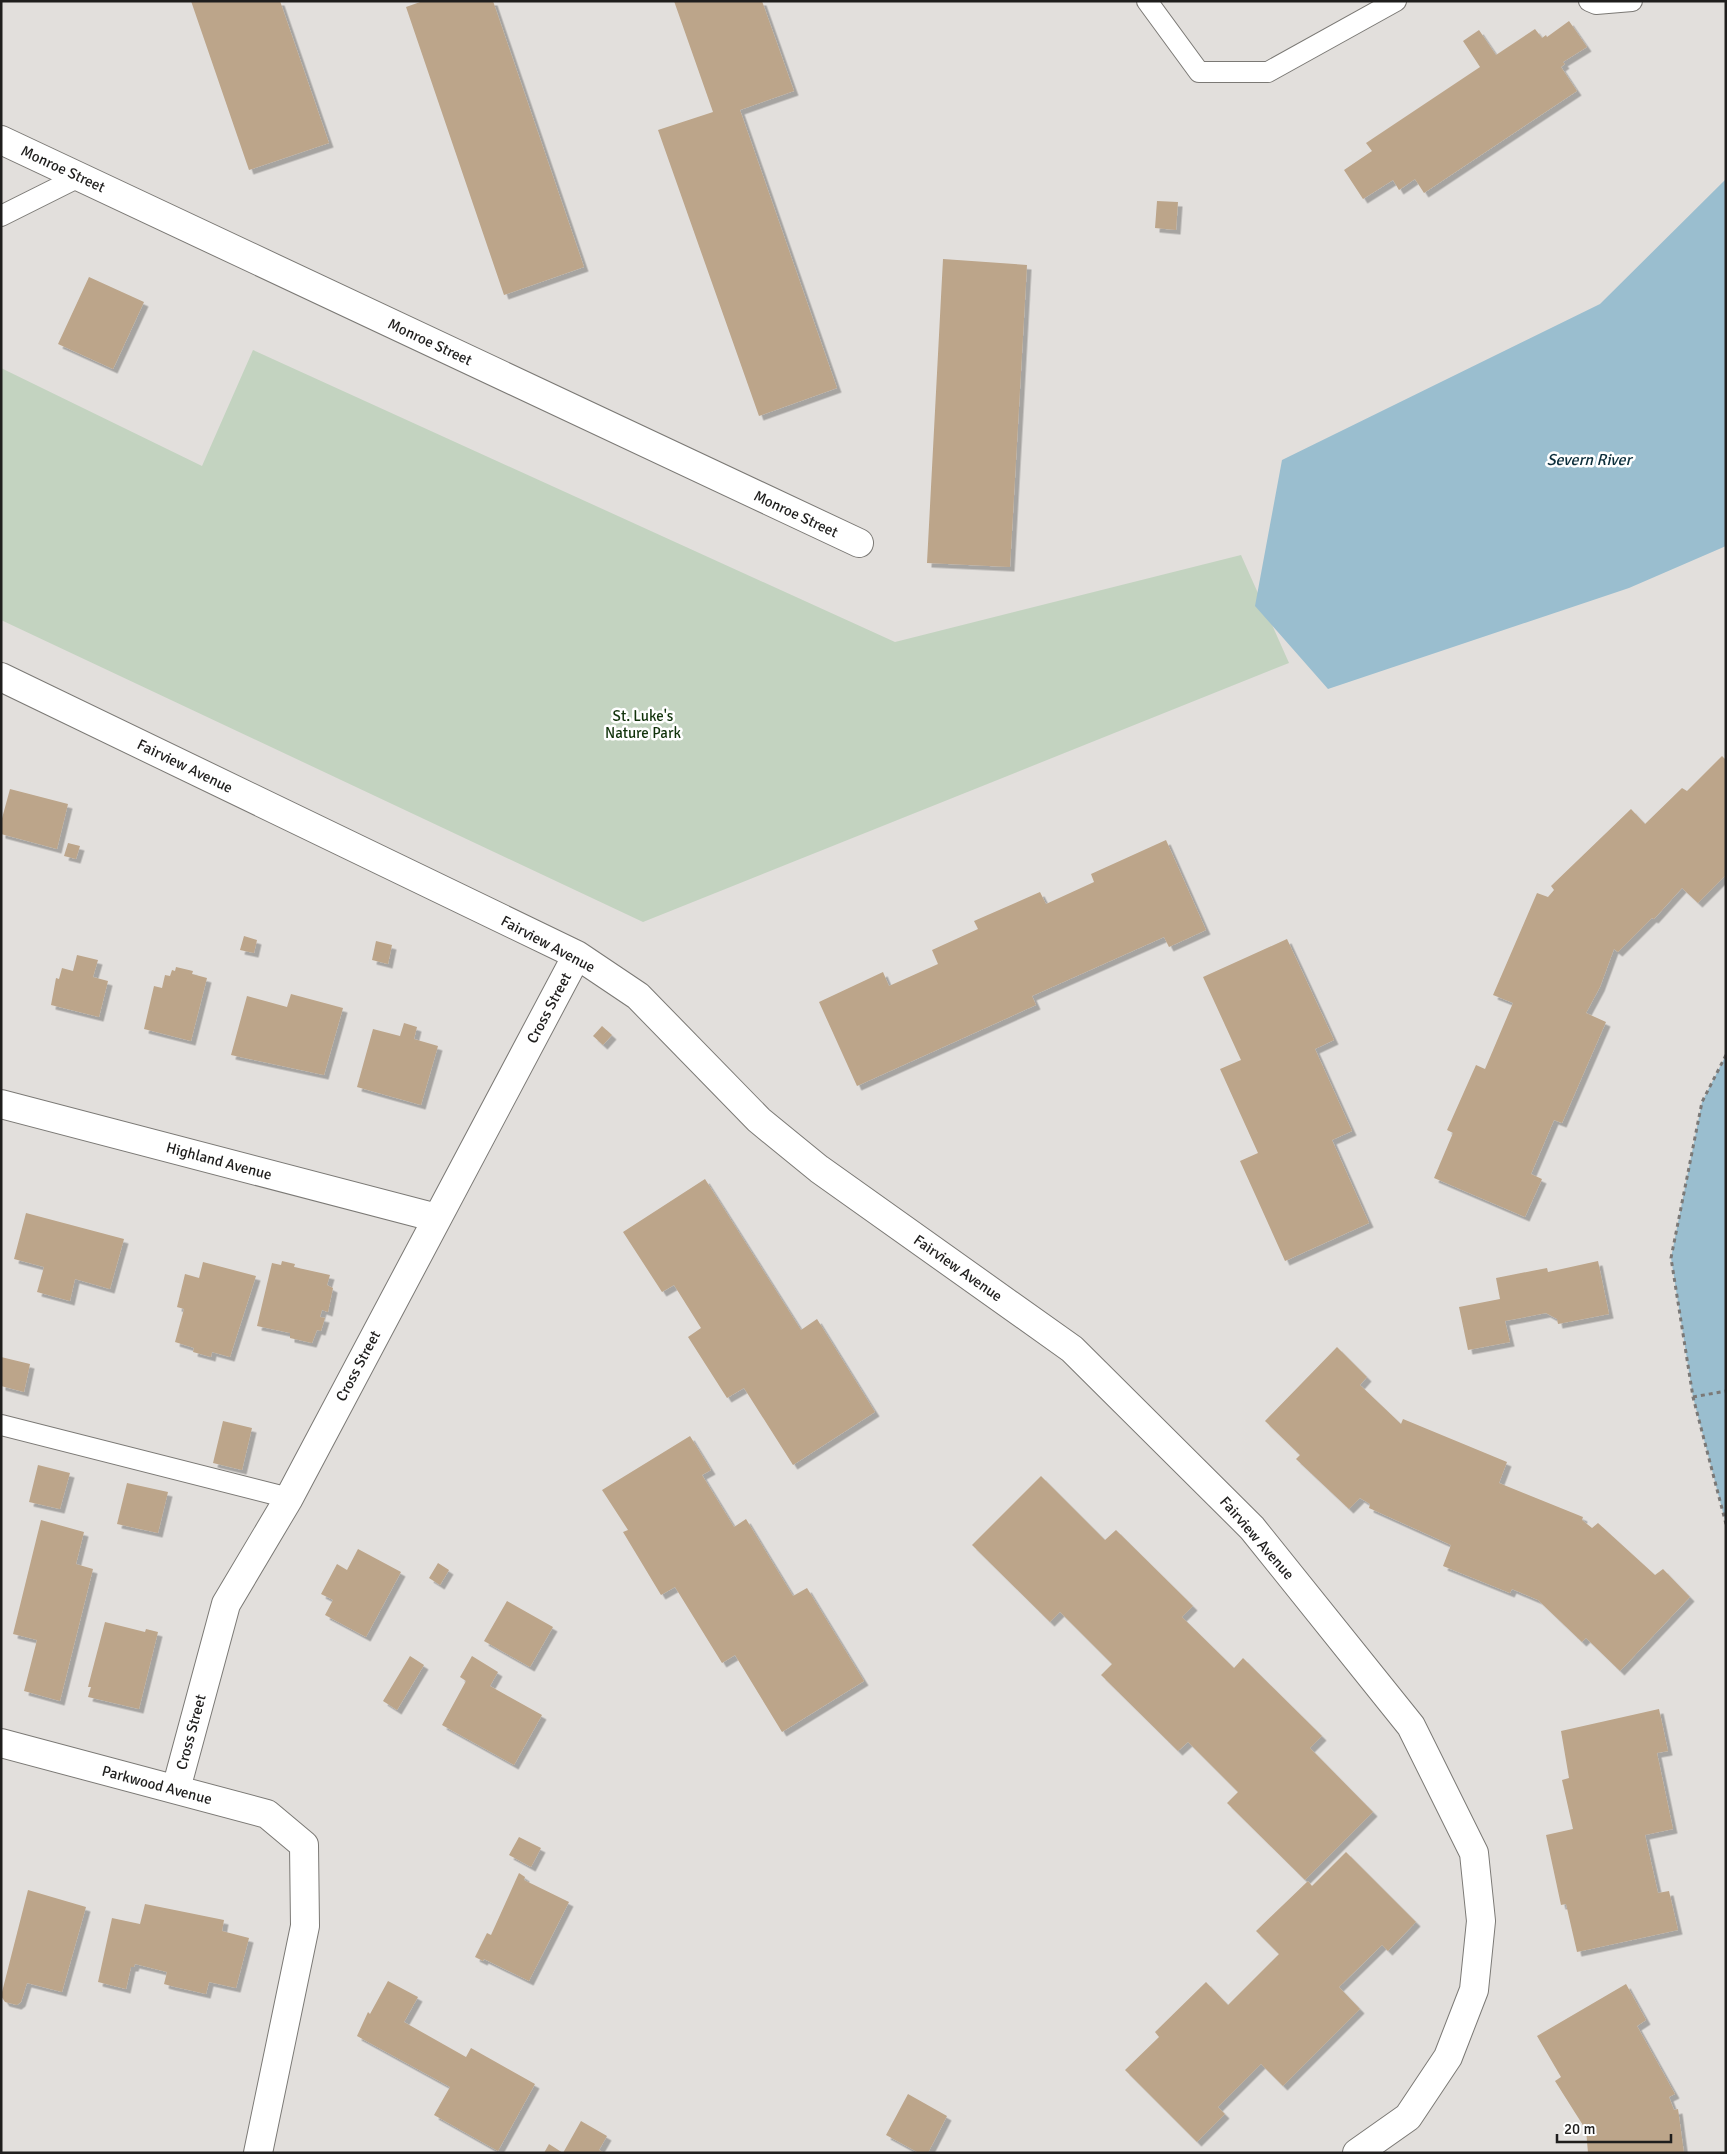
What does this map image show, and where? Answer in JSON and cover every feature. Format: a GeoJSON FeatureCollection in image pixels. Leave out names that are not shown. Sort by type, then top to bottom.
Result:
{"type":"FeatureCollection","features":[{"type":"Feature","properties":{"kind":"street","name":"Monroe Street"},"geometry":{"type":"LineString","coordinates":[[1,140],[859,543]]}},
{"type":"Feature","properties":{"kind":"street","name":"Fairview Avenue"},"geometry":{"type":"LineString","coordinates":[[1,677],[577,955],[638,996],[759,1120],[819,1169],[1072,1349],[1252,1528],[1411,1726],[1474,1853],[1481,1921],[1474,1990],[1448,2056],[1408,2117],[1357,2153]]}},
{"type":"Feature","properties":{"kind":"street","name":"Cross Street"},"geometry":{"type":"LineString","coordinates":[[176,1789],[226,1604],[289,1498],[577,955]]}},
{"type":"Feature","properties":{"kind":"street","name":"Highland Avenue"},"geometry":{"type":"LineString","coordinates":[[1,1104],[437,1218]]}},
{"type":"Feature","properties":{"kind":"street","name":"Parkwood Avenue"},"geometry":{"type":"LineString","coordinates":[[1,1743],[267,1814],[304,1845],[305,1926],[259,2152]]}},
{"type":"Feature","properties":{"kind":"lane"},"geometry":{"type":"LineString","coordinates":[[1147,1],[1199,72],[1268,72],[1383,4]]}},
{"type":"Feature","properties":{"kind":"lane"},"geometry":{"type":"LineString","coordinates":[[1589,1],[1596,4],[1632,1]]}},
{"type":"Feature","properties":{"kind":"lane"},"geometry":{"type":"LineString","coordinates":[[1,216],[79,177]]}},
{"type":"Feature","properties":{"kind":"lane"},"geometry":{"type":"LineString","coordinates":[[1,1425],[289,1498]]}},
{"type":"Feature","properties":{"kind":"path"},"geometry":{"type":"LineString","coordinates":[[1726,1055],[1702,1102],[1671,1258],[1693,1397],[1726,1524]]}},
{"type":"Feature","properties":{"kind":"path"},"geometry":{"type":"LineString","coordinates":[[1693,1397],[1726,1391]]}},
{"type":"Feature","properties":{"kind":"green space","name":"St. Luke's Nature Park"},"geometry":{"type":"Polygon","coordinates":[[[253,350],[895,642],[1241,555],[1289,663],[643,922],[1,620],[1,368],[202,466],[253,350]]]}},
{"type":"Feature","properties":{"kind":"water","name":"Severn River"},"geometry":{"type":"Polygon","coordinates":[[[1726,179],[1726,546],[1629,588],[1328,689],[1255,606],[1282,460],[1600,304],[1726,179]]]}},
{"type":"Feature","properties":{"kind":"water"},"geometry":{"type":"Polygon","coordinates":[[[1726,1055],[1726,1524],[1693,1397],[1671,1258],[1702,1102],[1726,1055]]]}},
{"type":"Feature","properties":{"kind":"building"},"geometry":{"type":"Polygon","coordinates":[[[191,1],[280,1],[329,143],[249,170],[191,1]]]}},
{"type":"Feature","properties":{"kind":"building"},"geometry":{"type":"Polygon","coordinates":[[[423,1],[493,1],[584,267],[504,295],[406,7],[423,1]]]}},
{"type":"Feature","properties":{"kind":"building"},"geometry":{"type":"Polygon","coordinates":[[[674,1],[762,1],[794,91],[740,110],[837,388],[759,416],[658,130],[713,112],[674,1]]]}},
{"type":"Feature","properties":{"kind":"building"},"geometry":{"type":"Polygon","coordinates":[[[1569,21],[1587,47],[1563,62],[1565,64],[1561,67],[1577,91],[1424,193],[1415,179],[1399,190],[1393,180],[1363,199],[1344,170],[1372,151],[1366,143],[1480,67],[1463,41],[1479,30],[1496,55],[1535,29],[1542,38],[1546,35],[1547,37],[1569,21]]]}},
{"type":"Feature","properties":{"kind":"building"},"geometry":{"type":"Polygon","coordinates":[[[1157,201],[1178,202],[1176,230],[1155,228],[1157,201]]]}},
{"type":"Feature","properties":{"kind":"building"},"geometry":{"type":"Polygon","coordinates":[[[943,259],[1027,265],[1010,567],[927,563],[943,259]]]}},
{"type":"Feature","properties":{"kind":"building"},"geometry":{"type":"Polygon","coordinates":[[[89,277],[144,302],[113,369],[58,344],[89,277]]]}},
{"type":"Feature","properties":{"kind":"building"},"geometry":{"type":"Polygon","coordinates":[[[1722,756],[1726,760],[1726,875],[1698,903],[1682,888],[1654,919],[1652,918],[1618,952],[1614,949],[1600,987],[1586,1013],[1606,1022],[1562,1123],[1554,1120],[1531,1174],[1542,1179],[1525,1217],[1434,1178],[1453,1133],[1447,1130],[1476,1065],[1485,1069],[1513,1003],[1493,995],[1537,893],[1548,897],[1554,890],[1551,886],[1631,809],[1645,824],[1682,788],[1687,791],[1722,756]]]}},
{"type":"Feature","properties":{"kind":"building"},"geometry":{"type":"Polygon","coordinates":[[[10,789],[68,804],[57,849],[1,834],[1,822],[10,789]]]}},
{"type":"Feature","properties":{"kind":"building"},"geometry":{"type":"Polygon","coordinates":[[[1166,840],[1206,930],[1169,947],[1164,937],[1032,996],[1036,1005],[857,1086],[819,1002],[883,972],[889,986],[938,964],[932,950],[978,929],[974,921],[1040,892],[1046,904],[1094,882],[1091,874],[1166,840]]]}},
{"type":"Feature","properties":{"kind":"building"},"geometry":{"type":"Polygon","coordinates":[[[68,843],[80,846],[76,859],[64,856],[68,843]]]}},
{"type":"Feature","properties":{"kind":"building"},"geometry":{"type":"Polygon","coordinates":[[[244,936],[257,940],[254,953],[240,950],[244,936]]]}},
{"type":"Feature","properties":{"kind":"building"},"geometry":{"type":"Polygon","coordinates":[[[1287,939],[1334,1040],[1315,1049],[1352,1131],[1332,1140],[1369,1223],[1285,1261],[1240,1161],[1258,1153],[1220,1069],[1241,1060],[1203,977],[1287,939]]]}},
{"type":"Feature","properties":{"kind":"building"},"geometry":{"type":"Polygon","coordinates":[[[376,941],[392,945],[388,964],[372,960],[376,941]]]}},
{"type":"Feature","properties":{"kind":"building"},"geometry":{"type":"Polygon","coordinates":[[[77,955],[98,960],[93,977],[108,981],[99,1017],[51,1005],[56,978],[59,979],[62,968],[73,971],[77,955]]]}},
{"type":"Feature","properties":{"kind":"building"},"geometry":{"type":"Polygon","coordinates":[[[176,967],[193,971],[192,974],[207,978],[191,1041],[144,1029],[154,986],[162,988],[165,975],[170,976],[172,970],[175,971],[176,967]]]}},
{"type":"Feature","properties":{"kind":"building"},"geometry":{"type":"Polygon","coordinates":[[[291,994],[343,1008],[324,1075],[231,1055],[247,996],[287,1007],[291,994]]]}},
{"type":"Feature","properties":{"kind":"building"},"geometry":{"type":"Polygon","coordinates":[[[404,1023],[417,1027],[414,1039],[438,1046],[421,1105],[357,1087],[373,1029],[400,1036],[404,1023]]]}},
{"type":"Feature","properties":{"kind":"building"},"geometry":{"type":"Polygon","coordinates":[[[602,1026],[612,1035],[603,1045],[593,1036],[602,1026]]]}},
{"type":"Feature","properties":{"kind":"building"},"geometry":{"type":"Polygon","coordinates":[[[705,1179],[801,1330],[817,1319],[875,1412],[793,1465],[744,1388],[727,1398],[688,1337],[701,1328],[674,1285],[662,1292],[623,1232],[705,1179]]]}},
{"type":"Feature","properties":{"kind":"building"},"geometry":{"type":"Polygon","coordinates":[[[26,1213],[124,1239],[110,1289],[75,1279],[70,1301],[37,1292],[44,1267],[14,1259],[26,1213]]]}},
{"type":"Feature","properties":{"kind":"building"},"geometry":{"type":"Polygon","coordinates":[[[282,1261],[295,1264],[294,1267],[330,1275],[327,1285],[333,1288],[328,1312],[322,1310],[320,1317],[325,1318],[321,1331],[317,1330],[312,1343],[290,1338],[290,1333],[257,1326],[272,1263],[281,1265],[282,1261]]]}},
{"type":"Feature","properties":{"kind":"building"},"geometry":{"type":"Polygon","coordinates":[[[1598,1261],[1609,1314],[1558,1324],[1557,1319],[1546,1313],[1505,1321],[1510,1342],[1468,1350],[1459,1307],[1500,1299],[1496,1278],[1547,1268],[1548,1272],[1598,1261]]]}},
{"type":"Feature","properties":{"kind":"building"},"geometry":{"type":"Polygon","coordinates":[[[203,1262],[256,1276],[230,1357],[212,1352],[211,1357],[193,1352],[194,1348],[175,1342],[184,1309],[177,1307],[185,1274],[199,1278],[203,1262]]]}},
{"type":"Feature","properties":{"kind":"building"},"geometry":{"type":"Polygon","coordinates":[[[1337,1347],[1367,1377],[1360,1385],[1401,1424],[1403,1419],[1507,1462],[1499,1483],[1583,1517],[1582,1520],[1592,1528],[1598,1523],[1655,1575],[1663,1569],[1690,1597],[1620,1671],[1586,1638],[1582,1642],[1538,1600],[1512,1589],[1510,1593],[1443,1566],[1451,1545],[1369,1508],[1370,1504],[1360,1498],[1349,1509],[1296,1459],[1300,1455],[1265,1421],[1337,1347]]]}},
{"type":"Feature","properties":{"kind":"building"},"geometry":{"type":"Polygon","coordinates":[[[1,1357],[30,1364],[24,1392],[1,1386],[1,1357]]]}},
{"type":"Feature","properties":{"kind":"building"},"geometry":{"type":"Polygon","coordinates":[[[223,1421],[252,1428],[242,1470],[213,1463],[223,1421]]]}},
{"type":"Feature","properties":{"kind":"building"},"geometry":{"type":"Polygon","coordinates":[[[690,1436],[711,1470],[702,1475],[734,1527],[746,1519],[793,1596],[807,1588],[864,1681],[782,1732],[735,1655],[722,1663],[675,1587],[661,1595],[623,1532],[628,1530],[602,1490],[690,1436]]]}},
{"type":"Feature","properties":{"kind":"building"},"geometry":{"type":"Polygon","coordinates":[[[38,1465],[70,1473],[60,1509],[29,1502],[38,1465]]]}},
{"type":"Feature","properties":{"kind":"building"},"geometry":{"type":"Polygon","coordinates":[[[1041,1476],[1105,1540],[1116,1530],[1193,1606],[1182,1617],[1234,1668],[1243,1658],[1322,1736],[1310,1748],[1373,1812],[1305,1880],[1227,1803],[1238,1792],[1188,1742],[1178,1751],[1101,1675],[1112,1664],[1060,1612],[1050,1622],[972,1545],[1041,1476]]]}},
{"type":"Feature","properties":{"kind":"building"},"geometry":{"type":"Polygon","coordinates":[[[127,1483],[168,1492],[158,1533],[117,1524],[127,1483]]]}},
{"type":"Feature","properties":{"kind":"building"},"geometry":{"type":"Polygon","coordinates":[[[41,1520],[84,1532],[76,1564],[93,1569],[60,1701],[24,1691],[37,1640],[13,1634],[41,1520]]]}},
{"type":"Feature","properties":{"kind":"building"},"geometry":{"type":"Polygon","coordinates":[[[358,1549],[401,1572],[366,1637],[325,1615],[333,1600],[321,1594],[337,1564],[347,1570],[358,1549]]]}},
{"type":"Feature","properties":{"kind":"building"},"geometry":{"type":"Polygon","coordinates":[[[438,1563],[449,1570],[440,1585],[429,1578],[438,1563]]]}},
{"type":"Feature","properties":{"kind":"building"},"geometry":{"type":"Polygon","coordinates":[[[507,1601],[553,1627],[530,1667],[484,1641],[507,1601]]]}},
{"type":"Feature","properties":{"kind":"building"},"geometry":{"type":"Polygon","coordinates":[[[105,1622],[145,1632],[146,1629],[158,1632],[139,1709],[88,1697],[91,1687],[88,1687],[105,1622]]]}},
{"type":"Feature","properties":{"kind":"building"},"geometry":{"type":"Polygon","coordinates":[[[410,1656],[424,1665],[397,1710],[383,1701],[410,1656]]]}},
{"type":"Feature","properties":{"kind":"building"},"geometry":{"type":"Polygon","coordinates":[[[472,1656],[498,1672],[490,1686],[542,1715],[514,1765],[442,1725],[466,1681],[460,1677],[472,1656]]]}},
{"type":"Feature","properties":{"kind":"building"},"geometry":{"type":"Polygon","coordinates":[[[1659,1709],[1668,1751],[1657,1753],[1673,1829],[1645,1835],[1658,1893],[1669,1891],[1678,1930],[1577,1952],[1566,1904],[1561,1905],[1546,1835],[1573,1829],[1562,1780],[1569,1778],[1561,1731],[1659,1709]]]}},
{"type":"Feature","properties":{"kind":"building"},"geometry":{"type":"Polygon","coordinates":[[[519,1837],[541,1848],[531,1867],[509,1855],[519,1837]]]}},
{"type":"Feature","properties":{"kind":"building"},"geometry":{"type":"Polygon","coordinates":[[[1346,1852],[1416,1922],[1388,1951],[1382,1945],[1339,1987],[1360,2009],[1283,2086],[1261,2064],[1218,2107],[1225,2114],[1197,2142],[1125,2070],[1159,2037],[1155,2032],[1206,1982],[1228,2005],[1279,1954],[1256,1931],[1308,1881],[1312,1886],[1346,1852]]]}},
{"type":"Feature","properties":{"kind":"building"},"geometry":{"type":"Polygon","coordinates":[[[519,1873],[525,1877],[524,1880],[569,1902],[529,1981],[484,1959],[483,1961],[475,1957],[487,1933],[491,1935],[519,1873]]]}},
{"type":"Feature","properties":{"kind":"building"},"geometry":{"type":"Polygon","coordinates":[[[28,1890],[86,1907],[62,1992],[27,1983],[21,2002],[17,2005],[5,2002],[1,1996],[28,1890]]]}},
{"type":"Feature","properties":{"kind":"building"},"geometry":{"type":"Polygon","coordinates":[[[145,1904],[224,1920],[222,1931],[249,1938],[236,1988],[209,1982],[206,1994],[171,1986],[164,1984],[167,1972],[135,1964],[134,1967],[131,1967],[126,1989],[98,1982],[112,1918],[140,1924],[145,1904]]]}},
{"type":"Feature","properties":{"kind":"building"},"geometry":{"type":"Polygon","coordinates":[[[388,1981],[418,1997],[404,2022],[466,2057],[471,2048],[535,2084],[498,2151],[434,2115],[450,2087],[357,2036],[368,2012],[370,2014],[388,1981]]]}},
{"type":"Feature","properties":{"kind":"building"},"geometry":{"type":"Polygon","coordinates":[[[1626,1984],[1646,2020],[1637,2026],[1675,2094],[1669,2097],[1674,2110],[1678,2109],[1684,2153],[1588,2153],[1586,2130],[1555,2081],[1561,2077],[1537,2036],[1626,1984]]]}},
{"type":"Feature","properties":{"kind":"building"},"geometry":{"type":"Polygon","coordinates":[[[908,2094],[947,2116],[928,2153],[919,2153],[886,2135],[908,2094]]]}},
{"type":"Feature","properties":{"kind":"building"},"geometry":{"type":"Polygon","coordinates":[[[581,2121],[607,2136],[599,2150],[604,2153],[563,2153],[581,2121]]]}},
{"type":"Feature","properties":{"kind":"building"},"geometry":{"type":"Polygon","coordinates":[[[549,2144],[563,2153],[544,2153],[549,2144]]]}}]}
